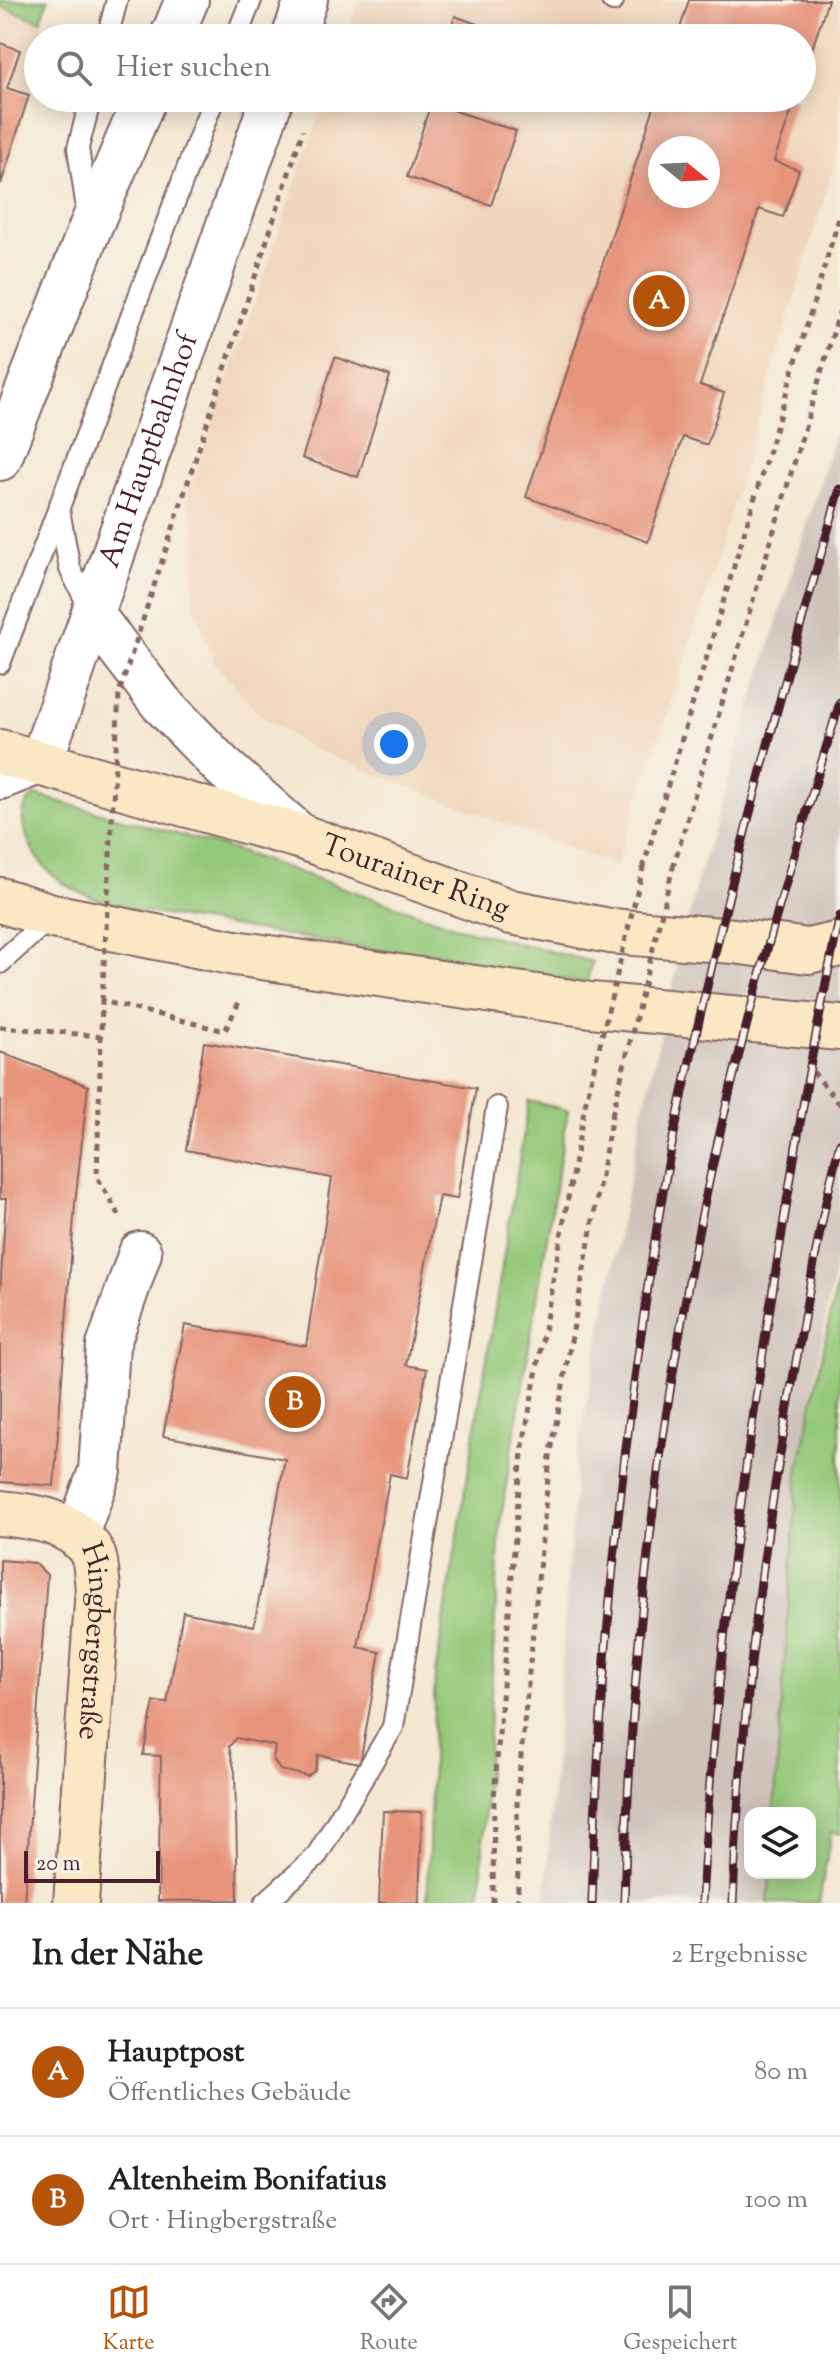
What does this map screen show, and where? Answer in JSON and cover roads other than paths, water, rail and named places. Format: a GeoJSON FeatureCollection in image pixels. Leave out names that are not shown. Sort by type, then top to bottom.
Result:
{"type":"FeatureCollection","features":[{"type":"Feature","properties":{"kind":"main road","name":"Tourainer Ring"},"geometry":{"type":"LineString","coordinates":[[0,752],[302,837],[511,912],[610,931],[829,951]]}},
{"type":"Feature","properties":{"kind":"main road"},"geometry":{"type":"LineString","coordinates":[[0,900],[52,916],[235,953],[544,998],[840,1028]]}},
{"type":"Feature","properties":{"kind":"main road"},"geometry":{"type":"LineString","coordinates":[[0,1513],[52,1523],[77,1534]]}},
{"type":"Feature","properties":{"kind":"main road","name":"Hingbergstraße"},"geometry":{"type":"LineString","coordinates":[[76,1903],[98,1588],[93,1553],[77,1534]]}},
{"type":"Feature","properties":{"kind":"street"},"geometry":{"type":"LineString","coordinates":[[177,24],[187,0]]}},
{"type":"Feature","properties":{"kind":"street"},"geometry":{"type":"LineString","coordinates":[[298,24],[306,0]]}},
{"type":"Feature","properties":{"kind":"street"},"geometry":{"type":"LineString","coordinates":[[0,459],[8,424],[139,112]]}},
{"type":"Feature","properties":{"kind":"street","name":"Am Hauptbahnhof"},"geometry":{"type":"LineString","coordinates":[[41,762],[267,112]]}},
{"type":"Feature","properties":{"kind":"street"},"geometry":{"type":"LineString","coordinates":[[93,615],[161,703],[222,766],[302,837]]}},
{"type":"Feature","properties":{"kind":"street"},"geometry":{"type":"LineString","coordinates":[[0,778],[41,762]]}},
{"type":"Feature","properties":{"kind":"street","name":"Hingbergstraße"},"geometry":{"type":"LineString","coordinates":[[77,1534],[100,1471],[108,1346],[140,1253]]}},
{"type":"Feature","properties":{"kind":"lane"},"geometry":{"type":"LineString","coordinates":[[111,24],[117,0]]}},
{"type":"Feature","properties":{"kind":"lane"},"geometry":{"type":"LineString","coordinates":[[242,24],[251,0]]}},
{"type":"Feature","properties":{"kind":"lane"},"geometry":{"type":"LineString","coordinates":[[87,112],[78,148],[90,228]]}},
{"type":"Feature","properties":{"kind":"lane"},"geometry":{"type":"LineString","coordinates":[[0,663],[209,112]]}},
{"type":"Feature","properties":{"kind":"lane"},"geometry":{"type":"LineString","coordinates":[[59,510],[70,569],[93,615]]}},
{"type":"Feature","properties":{"kind":"lane"},"geometry":{"type":"LineString","coordinates":[[0,963],[52,916]]}},
{"type":"Feature","properties":{"kind":"lane"},"geometry":{"type":"LineString","coordinates":[[265,1903],[316,1857],[393,1727],[497,1107]]}},
{"type":"Feature","properties":{"kind":"railway"},"geometry":{"type":"LineString","coordinates":[[592,1903],[602,1703],[613,1569],[636,1370],[663,1193],[730,890],[840,489]]}},
{"type":"Feature","properties":{"kind":"railway"},"geometry":{"type":"LineString","coordinates":[[624,1903],[636,1670],[652,1516],[688,1286],[736,1065],[796,846],[840,702]]}},
{"type":"Feature","properties":{"kind":"railway"},"geometry":{"type":"LineString","coordinates":[[702,1903],[719,1681],[747,1461],[802,1115],[840,916]]}},
{"type":"Feature","properties":{"kind":"railway"},"geometry":{"type":"LineString","coordinates":[[733,1903],[741,1764],[764,1557],[812,1272],[840,1143]]}},
{"type":"Feature","properties":{"kind":"place","name":"Hauptpost"},"geometry":{"type":"Point","coordinates":[659,301]}},
{"type":"Feature","properties":{"kind":"place","name":"Altenheim Bonifatius"},"geometry":{"type":"Point","coordinates":[295,1402]}}]}
